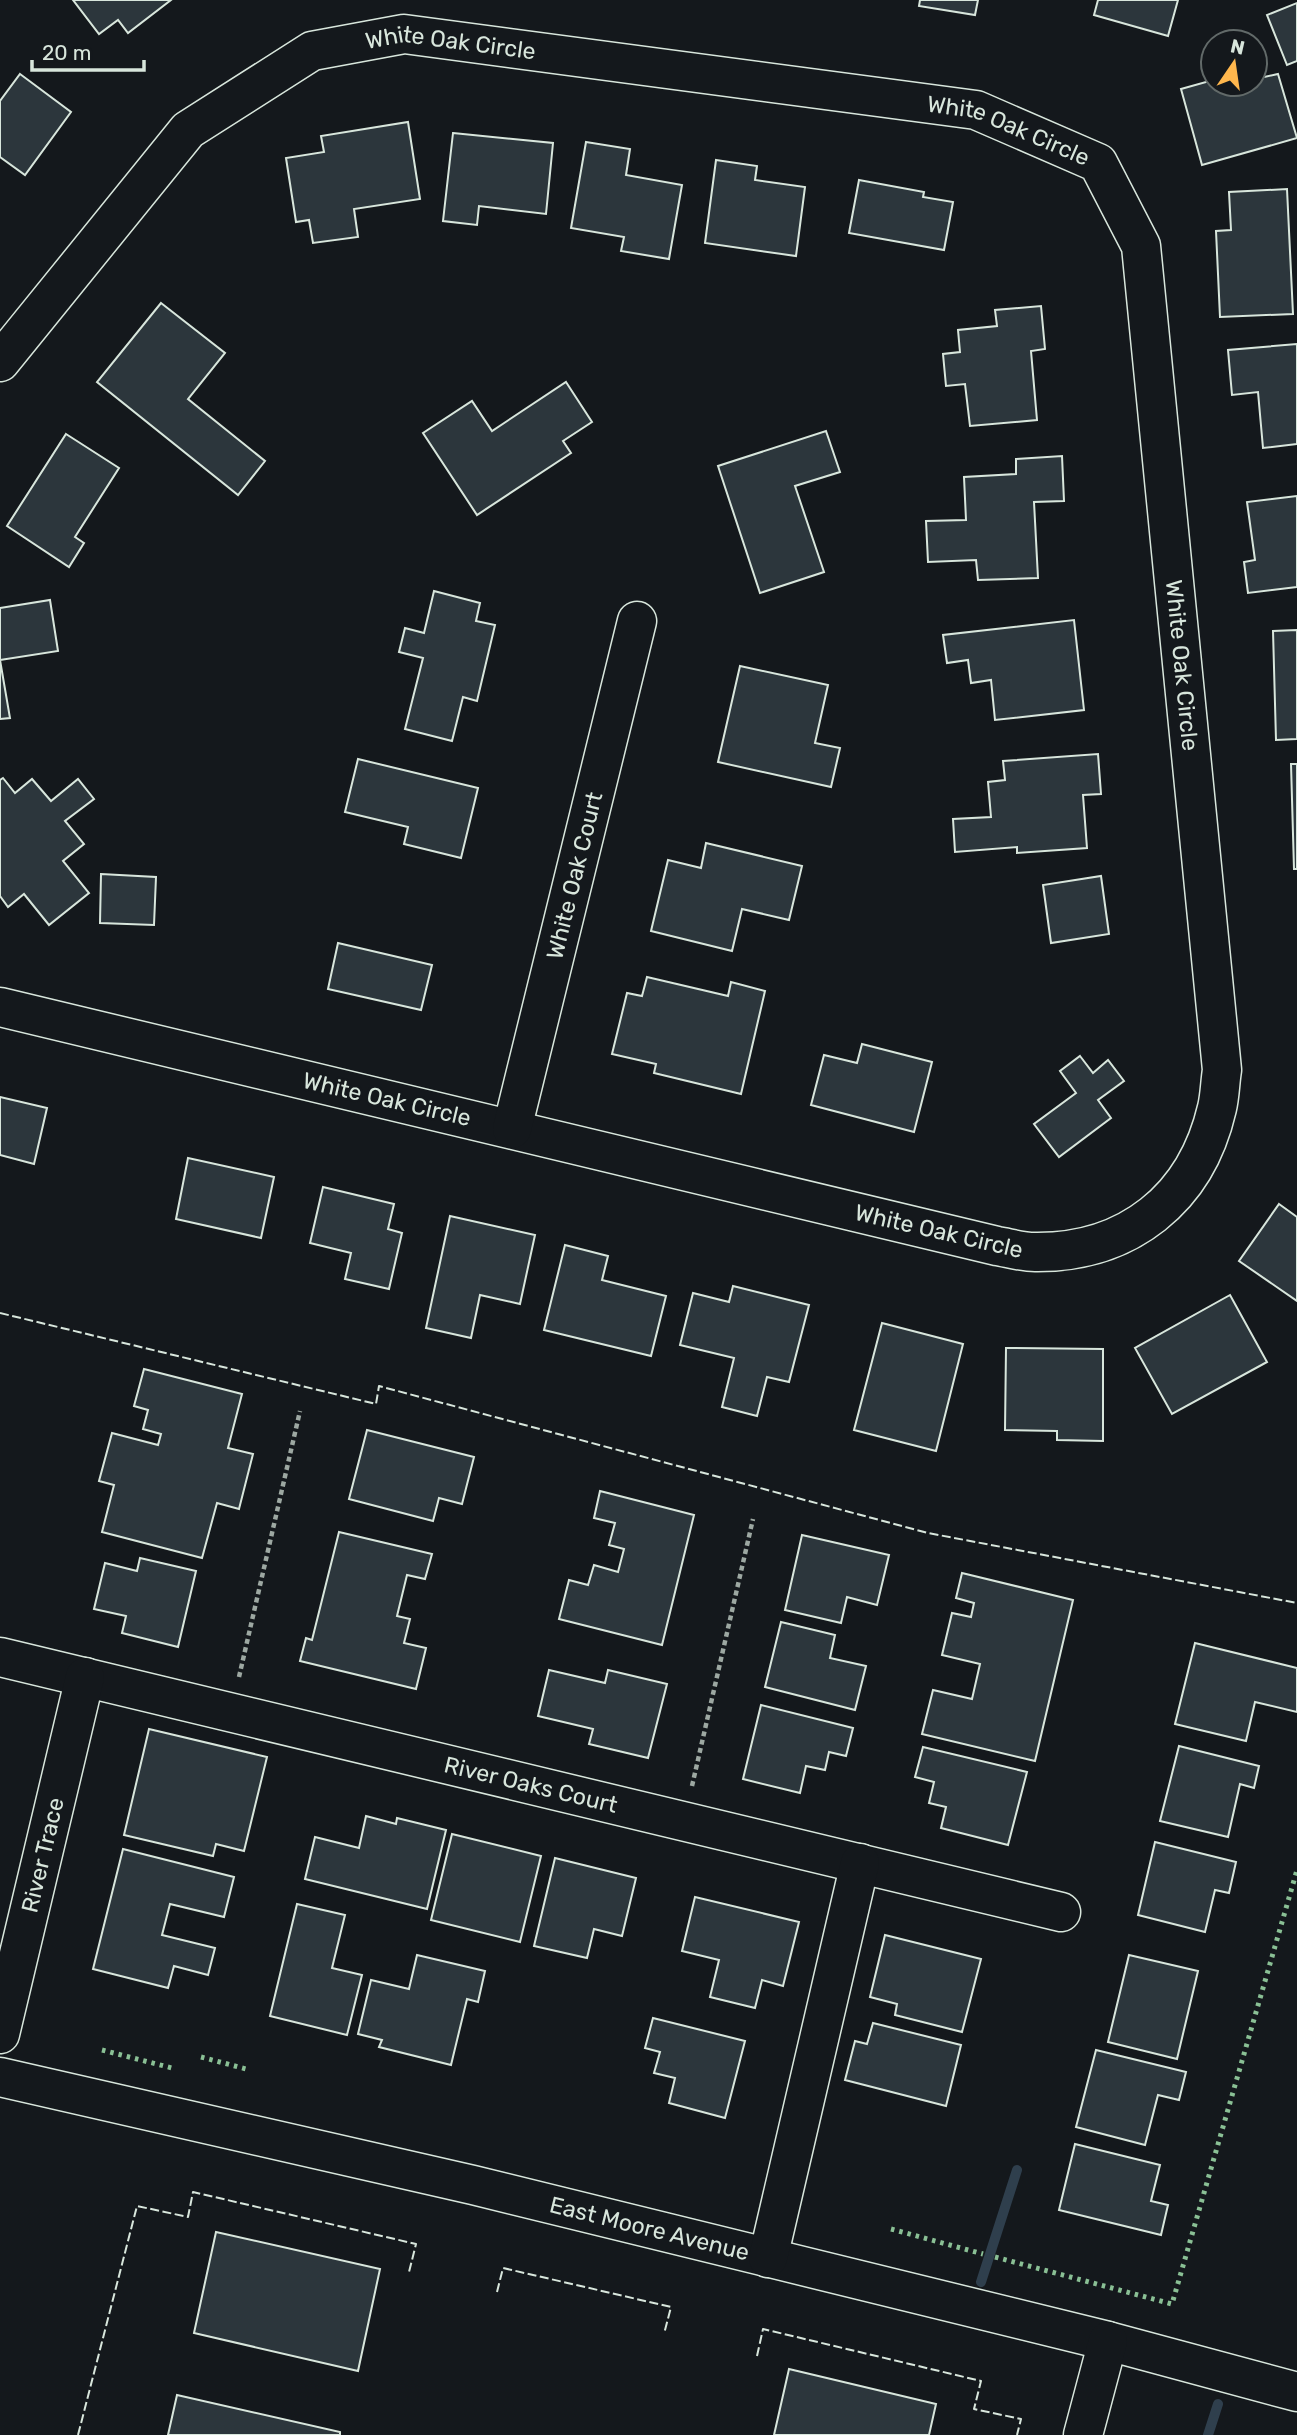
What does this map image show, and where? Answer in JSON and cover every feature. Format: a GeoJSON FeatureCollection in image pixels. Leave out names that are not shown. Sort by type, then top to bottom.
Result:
{"type":"FeatureCollection","features":[{"type":"Feature","properties":{"kind":"street","name":"White Oak Circle"},"geometry":{"type":"LineString","coordinates":[[0,362],[188,130],[312,51],[404,34],[976,110],[1098,163],[1141,246],[1222,1070],[1217,1108],[1192,1173],[1173,1198],[1142,1225],[1107,1241],[1066,1250],[1032,1252],[997,1246],[0,1007]]}},
{"type":"Feature","properties":{"kind":"street","name":"White Oak Court"},"geometry":{"type":"LineString","coordinates":[[512,1129],[637,621]]}},
{"type":"Feature","properties":{"kind":"street","name":"River Oaks Court"},"geometry":{"type":"LineString","coordinates":[[0,1657],[1061,1912]]}},
{"type":"Feature","properties":{"kind":"street","name":"River Trace"},"geometry":{"type":"LineString","coordinates":[[0,2034],[85,1677]]}},
{"type":"Feature","properties":{"kind":"street"},"geometry":{"type":"LineString","coordinates":[[768,2258],[860,1863]]}},
{"type":"Feature","properties":{"kind":"street","name":"East Moore Avenue"},"geometry":{"type":"LineString","coordinates":[[0,2077],[472,2185],[1108,2341],[1297,2392]]}},
{"type":"Feature","properties":{"kind":"street"},"geometry":{"type":"LineString","coordinates":[[1083,2435],[1108,2341]]}},
{"type":"Feature","properties":{"kind":"path"},"geometry":{"type":"LineString","coordinates":[[231,1712],[300,1411]]}},
{"type":"Feature","properties":{"kind":"path"},"geometry":{"type":"LineString","coordinates":[[684,1821],[753,1519]]}},
{"type":"Feature","properties":{"kind":"building"},"geometry":{"type":"Polygon","coordinates":[[[73,0],[171,0],[128,33],[118,20],[99,34],[73,0]]]}},
{"type":"Feature","properties":{"kind":"building"},"geometry":{"type":"Polygon","coordinates":[[[920,0],[978,0],[975,15],[919,6],[920,0]]]}},
{"type":"Feature","properties":{"kind":"building"},"geometry":{"type":"Polygon","coordinates":[[[1098,0],[1178,0],[1168,36],[1094,15],[1098,0]]]}},
{"type":"Feature","properties":{"kind":"building"},"geometry":{"type":"Polygon","coordinates":[[[1297,3],[1297,61],[1287,65],[1267,15],[1297,3]]]}},
{"type":"Feature","properties":{"kind":"building"},"geometry":{"type":"Polygon","coordinates":[[[20,74],[71,112],[25,175],[0,157],[0,101],[20,74]]]}},
{"type":"Feature","properties":{"kind":"building"},"geometry":{"type":"Polygon","coordinates":[[[1278,74],[1297,138],[1202,165],[1181,89],[1199,84],[1199,98],[1269,98],[1269,76],[1278,74]]]}},
{"type":"Feature","properties":{"kind":"building"},"geometry":{"type":"Polygon","coordinates":[[[408,122],[420,199],[354,209],[358,237],[313,243],[309,220],[296,222],[286,158],[324,152],[321,136],[408,122]]]}},
{"type":"Feature","properties":{"kind":"building"},"geometry":{"type":"Polygon","coordinates":[[[453,133],[553,143],[546,214],[479,206],[477,225],[443,221],[453,133]]]}},
{"type":"Feature","properties":{"kind":"building"},"geometry":{"type":"Polygon","coordinates":[[[586,142],[630,149],[626,175],[682,185],[669,259],[621,251],[624,237],[571,228],[586,142]]]}},
{"type":"Feature","properties":{"kind":"building"},"geometry":{"type":"Polygon","coordinates":[[[716,160],[757,166],[755,180],[805,187],[796,256],[705,243],[716,160]]]}},
{"type":"Feature","properties":{"kind":"building"},"geometry":{"type":"Polygon","coordinates":[[[859,180],[924,192],[923,197],[953,202],[944,250],[849,233],[859,180]]]}},
{"type":"Feature","properties":{"kind":"building"},"geometry":{"type":"Polygon","coordinates":[[[1287,189],[1293,314],[1220,317],[1216,231],[1231,230],[1229,192],[1287,189]]]}},
{"type":"Feature","properties":{"kind":"building"},"geometry":{"type":"Polygon","coordinates":[[[161,303],[225,353],[188,399],[265,461],[238,495],[97,382],[161,303]]]}},
{"type":"Feature","properties":{"kind":"building"},"geometry":{"type":"Polygon","coordinates":[[[1041,306],[1045,349],[1031,351],[1037,420],[970,426],[965,384],[946,386],[943,354],[960,352],[958,330],[997,326],[995,310],[1041,306]]]}},
{"type":"Feature","properties":{"kind":"building"},"geometry":{"type":"Polygon","coordinates":[[[1297,344],[1297,444],[1263,448],[1258,392],[1232,395],[1228,350],[1297,344]]]}},
{"type":"Feature","properties":{"kind":"building"},"geometry":{"type":"Polygon","coordinates":[[[566,382],[592,422],[563,441],[571,453],[477,515],[423,433],[472,401],[492,431],[566,382]]]}},
{"type":"Feature","properties":{"kind":"building"},"geometry":{"type":"Polygon","coordinates":[[[826,431],[840,472],[795,486],[824,572],[760,593],[718,466],[826,431]]]}},
{"type":"Feature","properties":{"kind":"building"},"geometry":{"type":"Polygon","coordinates":[[[66,434],[119,468],[75,537],[84,543],[69,567],[7,526],[66,434]]]}},
{"type":"Feature","properties":{"kind":"building"},"geometry":{"type":"Polygon","coordinates":[[[1062,456],[1064,501],[1034,502],[1038,578],[978,580],[976,560],[928,562],[926,521],[966,520],[964,477],[1016,474],[1016,459],[1062,456]]]}},
{"type":"Feature","properties":{"kind":"building"},"geometry":{"type":"Polygon","coordinates":[[[1297,496],[1297,587],[1248,593],[1244,562],[1255,560],[1247,502],[1297,496]]]}},
{"type":"Feature","properties":{"kind":"building"},"geometry":{"type":"Polygon","coordinates":[[[434,591],[480,603],[476,621],[495,625],[477,701],[463,697],[452,741],[405,729],[423,658],[399,652],[405,628],[424,633],[434,591]]]}},
{"type":"Feature","properties":{"kind":"building"},"geometry":{"type":"Polygon","coordinates":[[[50,600],[58,651],[0,660],[0,608],[50,600]]]}},
{"type":"Feature","properties":{"kind":"building"},"geometry":{"type":"Polygon","coordinates":[[[1074,620],[1084,710],[995,720],[991,680],[971,683],[968,660],[947,663],[943,635],[1074,620]]]}},
{"type":"Feature","properties":{"kind":"building"},"geometry":{"type":"Polygon","coordinates":[[[1297,630],[1297,739],[1276,740],[1273,631],[1297,630]]]}},
{"type":"Feature","properties":{"kind":"building"},"geometry":{"type":"Polygon","coordinates":[[[0,660],[10,718],[0,719],[0,660]]]}},
{"type":"Feature","properties":{"kind":"building"},"geometry":{"type":"Polygon","coordinates":[[[740,666],[828,685],[815,743],[840,748],[831,787],[718,762],[740,666]]]}},
{"type":"Feature","properties":{"kind":"building"},"geometry":{"type":"Polygon","coordinates":[[[1098,754],[1101,794],[1083,795],[1087,848],[1017,853],[1017,847],[955,852],[953,819],[991,817],[988,782],[1005,780],[1003,761],[1098,754]]]}},
{"type":"Feature","properties":{"kind":"building"},"geometry":{"type":"Polygon","coordinates":[[[358,759],[478,788],[461,858],[404,844],[408,827],[345,812],[358,759]]]}},
{"type":"Feature","properties":{"kind":"building"},"geometry":{"type":"Polygon","coordinates":[[[1291,764],[1297,764],[1297,869],[1294,869],[1291,764]]]}},
{"type":"Feature","properties":{"kind":"building"},"geometry":{"type":"Polygon","coordinates":[[[3,778],[15,793],[32,779],[51,801],[78,779],[94,799],[65,821],[84,844],[63,861],[89,893],[49,925],[24,894],[8,907],[0,896],[0,780],[3,778]]]}},
{"type":"Feature","properties":{"kind":"building"},"geometry":{"type":"Polygon","coordinates":[[[706,843],[802,866],[789,920],[742,909],[732,951],[651,931],[668,860],[701,868],[706,843]]]}},
{"type":"Feature","properties":{"kind":"building"},"geometry":{"type":"Polygon","coordinates":[[[101,874],[156,877],[154,925],[100,923],[101,874]]]}},
{"type":"Feature","properties":{"kind":"building"},"geometry":{"type":"Polygon","coordinates":[[[1101,876],[1109,934],[1051,943],[1043,885],[1101,876]]]}},
{"type":"Feature","properties":{"kind":"building"},"geometry":{"type":"Polygon","coordinates":[[[338,943],[432,965],[421,1010],[328,989],[338,943]]]}},
{"type":"Feature","properties":{"kind":"building"},"geometry":{"type":"Polygon","coordinates":[[[647,977],[728,996],[731,982],[765,991],[741,1094],[654,1073],[656,1064],[612,1054],[627,993],[642,996],[647,977]]]}},
{"type":"Feature","properties":{"kind":"building"},"geometry":{"type":"Polygon","coordinates":[[[862,1044],[932,1062],[914,1132],[811,1105],[824,1055],[857,1063],[862,1044]]]}},
{"type":"Feature","properties":{"kind":"building"},"geometry":{"type":"Polygon","coordinates":[[[1080,1056],[1093,1073],[1108,1060],[1124,1081],[1098,1100],[1111,1118],[1059,1157],[1034,1124],[1076,1093],[1060,1071],[1080,1056]]]}},
{"type":"Feature","properties":{"kind":"building"},"geometry":{"type":"Polygon","coordinates":[[[0,1097],[47,1108],[34,1164],[0,1155],[0,1097]]]}},
{"type":"Feature","properties":{"kind":"building"},"geometry":{"type":"Polygon","coordinates":[[[188,1158],[274,1177],[261,1238],[176,1219],[188,1158]]]}},
{"type":"Feature","properties":{"kind":"building"},"geometry":{"type":"Polygon","coordinates":[[[323,1187],[394,1204],[388,1229],[402,1233],[389,1289],[345,1279],[351,1253],[310,1243],[323,1187]]]}},
{"type":"Feature","properties":{"kind":"building"},"geometry":{"type":"Polygon","coordinates":[[[1279,1204],[1297,1217],[1297,1301],[1239,1261],[1279,1204]]]}},
{"type":"Feature","properties":{"kind":"building"},"geometry":{"type":"Polygon","coordinates":[[[450,1216],[535,1235],[520,1304],[480,1295],[471,1338],[426,1328],[450,1216]]]}},
{"type":"Feature","properties":{"kind":"building"},"geometry":{"type":"Polygon","coordinates":[[[565,1245],[608,1256],[602,1280],[666,1296],[651,1356],[544,1330],[565,1245]]]}},
{"type":"Feature","properties":{"kind":"building"},"geometry":{"type":"Polygon","coordinates":[[[733,1286],[809,1305],[789,1382],[767,1377],[757,1416],[722,1407],[734,1358],[680,1345],[693,1293],[729,1302],[733,1286]]]}},
{"type":"Feature","properties":{"kind":"building"},"geometry":{"type":"Polygon","coordinates":[[[1230,1295],[1267,1362],[1172,1414],[1135,1348],[1230,1295]]]}},
{"type":"Feature","properties":{"kind":"building"},"geometry":{"type":"Polygon","coordinates":[[[882,1323],[963,1344],[936,1451],[854,1430],[882,1323]]]}},
{"type":"Feature","properties":{"kind":"building"},"geometry":{"type":"Polygon","coordinates":[[[1006,1348],[1103,1349],[1103,1441],[1057,1440],[1057,1431],[1005,1430],[1006,1348]]]}},
{"type":"Feature","properties":{"kind":"building"},"geometry":{"type":"Polygon","coordinates":[[[144,1369],[242,1394],[228,1448],[253,1454],[239,1509],[217,1503],[202,1558],[102,1532],[114,1485],[99,1481],[112,1433],[158,1445],[161,1434],[143,1429],[148,1410],[134,1406],[144,1369]]]}},
{"type":"Feature","properties":{"kind":"building"},"geometry":{"type":"Polygon","coordinates":[[[367,1430],[474,1457],[462,1504],[439,1498],[433,1521],[349,1499],[367,1430]]]}},
{"type":"Feature","properties":{"kind":"building"},"geometry":{"type":"Polygon","coordinates":[[[600,1491],[694,1515],[662,1645],[559,1619],[569,1580],[588,1585],[594,1565],[618,1572],[624,1549],[609,1545],[615,1523],[594,1518],[600,1491]]]}},
{"type":"Feature","properties":{"kind":"building"},"geometry":{"type":"Polygon","coordinates":[[[339,1532],[432,1554],[425,1579],[407,1575],[397,1616],[410,1619],[404,1643],[426,1648],[416,1689],[300,1661],[306,1638],[312,1640],[339,1532]]]}},
{"type":"Feature","properties":{"kind":"building"},"geometry":{"type":"Polygon","coordinates":[[[802,1535],[889,1555],[877,1605],[847,1597],[841,1623],[785,1610],[802,1535]]]}},
{"type":"Feature","properties":{"kind":"building"},"geometry":{"type":"Polygon","coordinates":[[[140,1558],[196,1571],[178,1647],[122,1633],[126,1616],[94,1609],[105,1563],[137,1571],[140,1558]]]}},
{"type":"Feature","properties":{"kind":"building"},"geometry":{"type":"Polygon","coordinates":[[[962,1573],[1073,1600],[1035,1761],[922,1734],[933,1690],[972,1699],[980,1664],[942,1655],[952,1613],[971,1617],[974,1603],[956,1598],[962,1573]]]}},
{"type":"Feature","properties":{"kind":"building"},"geometry":{"type":"Polygon","coordinates":[[[781,1622],[835,1635],[830,1658],[866,1666],[855,1710],[765,1687],[781,1622]]]}},
{"type":"Feature","properties":{"kind":"building"},"geometry":{"type":"Polygon","coordinates":[[[1195,1643],[1297,1668],[1297,1712],[1255,1702],[1246,1741],[1175,1724],[1195,1643]]]}},
{"type":"Feature","properties":{"kind":"building"},"geometry":{"type":"Polygon","coordinates":[[[549,1670],[605,1683],[608,1670],[667,1684],[648,1758],[589,1744],[593,1729],[538,1716],[549,1670]]]}},
{"type":"Feature","properties":{"kind":"building"},"geometry":{"type":"Polygon","coordinates":[[[761,1705],[853,1728],[846,1756],[829,1752],[825,1770],[806,1766],[800,1793],[743,1779],[761,1705]]]}},
{"type":"Feature","properties":{"kind":"building"},"geometry":{"type":"Polygon","coordinates":[[[149,1729],[267,1757],[244,1851],[216,1844],[213,1856],[124,1835],[149,1729]]]}},
{"type":"Feature","properties":{"kind":"building"},"geometry":{"type":"Polygon","coordinates":[[[1179,1746],[1259,1766],[1254,1788],[1240,1784],[1228,1837],[1160,1821],[1179,1746]]]}},
{"type":"Feature","properties":{"kind":"building"},"geometry":{"type":"Polygon","coordinates":[[[923,1747],[1027,1772],[1008,1845],[941,1828],[946,1807],[929,1803],[934,1782],[915,1777],[923,1747]]]}},
{"type":"Feature","properties":{"kind":"building"},"geometry":{"type":"Polygon","coordinates":[[[366,1816],[396,1824],[397,1818],[446,1830],[427,1909],[305,1879],[315,1837],[359,1848],[366,1816]]]}},
{"type":"Feature","properties":{"kind":"building"},"geometry":{"type":"Polygon","coordinates":[[[452,1834],[541,1856],[520,1942],[431,1920],[452,1834]]]}},
{"type":"Feature","properties":{"kind":"building"},"geometry":{"type":"Polygon","coordinates":[[[1155,1842],[1236,1862],[1229,1893],[1215,1890],[1205,1932],[1138,1915],[1155,1842]]]}},
{"type":"Feature","properties":{"kind":"building"},"geometry":{"type":"Polygon","coordinates":[[[123,1849],[234,1877],[224,1917],[170,1904],[162,1935],[215,1948],[208,1975],[174,1966],[168,1988],[93,1969],[123,1849]]]}},
{"type":"Feature","properties":{"kind":"building"},"geometry":{"type":"Polygon","coordinates":[[[555,1858],[636,1878],[622,1936],[594,1929],[587,1958],[534,1946],[555,1858]]]}},
{"type":"Feature","properties":{"kind":"building"},"geometry":{"type":"Polygon","coordinates":[[[695,1897],[799,1922],[783,1986],[762,1980],[755,2008],[710,1997],[719,1960],[682,1951],[695,1897]]]}},
{"type":"Feature","properties":{"kind":"building"},"geometry":{"type":"Polygon","coordinates":[[[297,1904],[345,1915],[332,1968],[362,1975],[347,2035],[270,2016],[297,1904]]]}},
{"type":"Feature","properties":{"kind":"building"},"geometry":{"type":"Polygon","coordinates":[[[885,1935],[981,1959],[962,2032],[895,2015],[897,2004],[870,1997],[885,1935]]]}},
{"type":"Feature","properties":{"kind":"building"},"geometry":{"type":"Polygon","coordinates":[[[417,1955],[485,1971],[478,2002],[467,1999],[451,2065],[379,2047],[382,2040],[358,2034],[371,1980],[409,1989],[417,1955]]]}},
{"type":"Feature","properties":{"kind":"building"},"geometry":{"type":"Polygon","coordinates":[[[1129,1955],[1198,1971],[1177,2059],[1108,2042],[1129,1955]]]}},
{"type":"Feature","properties":{"kind":"building"},"geometry":{"type":"Polygon","coordinates":[[[653,2018],[745,2041],[725,2118],[669,2103],[675,2078],[654,2073],[660,2052],[645,2048],[653,2018]]]}},
{"type":"Feature","properties":{"kind":"building"},"geometry":{"type":"Polygon","coordinates":[[[873,2023],[961,2045],[946,2106],[845,2080],[855,2041],[867,2044],[873,2023]]]}},
{"type":"Feature","properties":{"kind":"building"},"geometry":{"type":"Polygon","coordinates":[[[1096,2050],[1186,2072],[1179,2100],[1158,2095],[1145,2145],[1076,2127],[1096,2050]]]}},
{"type":"Feature","properties":{"kind":"building"},"geometry":{"type":"Polygon","coordinates":[[[1075,2144],[1160,2165],[1151,2201],[1168,2205],[1161,2235],[1059,2210],[1075,2144]]]}},
{"type":"Feature","properties":{"kind":"building"},"geometry":{"type":"Polygon","coordinates":[[[216,2232],[380,2269],[358,2371],[194,2333],[216,2232]]]}},
{"type":"Feature","properties":{"kind":"building"},"geometry":{"type":"Polygon","coordinates":[[[789,2369],[936,2404],[929,2435],[774,2435],[789,2369]]]}},
{"type":"Feature","properties":{"kind":"building"},"geometry":{"type":"Polygon","coordinates":[[[177,2395],[340,2432],[340,2435],[168,2435],[177,2395]]]}},
{"type":"Feature","properties":{"kind":"waterway"},"geometry":{"type":"LineString","coordinates":[[981,2282],[1017,2170]]}},
{"type":"Feature","properties":{"kind":"waterway"},"geometry":{"type":"LineString","coordinates":[[1208,2435],[1218,2404]]}},
{"type":"Feature","properties":{"kind":"hedge"},"geometry":{"type":"LineString","coordinates":[[995,2257],[1172,2304],[1297,1870]]}},
{"type":"Feature","properties":{"kind":"hedge"},"geometry":{"type":"LineString","coordinates":[[102,2050],[172,2068]]}},
{"type":"Feature","properties":{"kind":"hedge"},"geometry":{"type":"LineString","coordinates":[[201,2057],[250,2070]]}},
{"type":"Feature","properties":{"kind":"hedge"},"geometry":{"type":"LineString","coordinates":[[891,2229],[983,2254]]}},
{"type":"Feature","properties":{"kind":"fence"},"geometry":{"type":"LineString","coordinates":[[0,1313],[376,1404],[379,1386],[928,1533],[1297,1603]]}},
{"type":"Feature","properties":{"kind":"fence"},"geometry":{"type":"LineString","coordinates":[[78,2435],[137,2206],[188,2217],[193,2192],[416,2244],[409,2272]]}},
{"type":"Feature","properties":{"kind":"fence"},"geometry":{"type":"LineString","coordinates":[[497,2292],[503,2268],[671,2307],[664,2334]]}},
{"type":"Feature","properties":{"kind":"fence"},"geometry":{"type":"LineString","coordinates":[[757,2356],[763,2329],[981,2381],[974,2409],[1021,2419],[1017,2435]]}}]}
